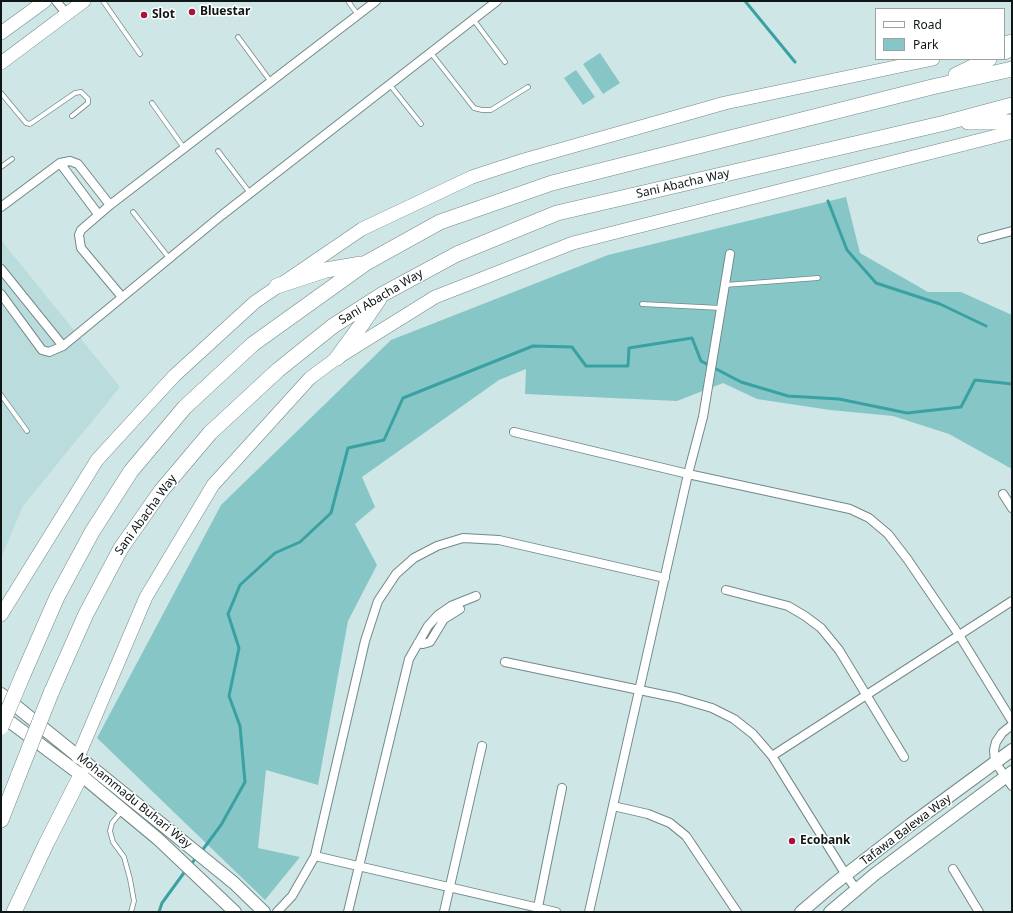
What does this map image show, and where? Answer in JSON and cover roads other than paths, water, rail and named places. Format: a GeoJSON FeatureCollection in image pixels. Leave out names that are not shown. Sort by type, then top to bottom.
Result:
{"type":"FeatureCollection","features":[{"type":"Feature","properties":{"kind":"highway"},"geometry":{"type":"LineString","coordinates":[[932,87],[987,60]]}},
{"type":"Feature","properties":{"kind":"highway"},"geometry":{"type":"LineString","coordinates":[[1,727],[57,597],[92,532],[131,471],[186,407],[252,344],[366,263],[440,222],[552,183],[1012,68]]}},
{"type":"Feature","properties":{"kind":"highway","name":"Sani Abacha Way"},"geometry":{"type":"LineString","coordinates":[[1,820],[51,693],[86,614],[121,548],[161,491],[210,433],[278,370],[333,326],[382,294],[457,254],[557,213],[945,123],[1012,105]]}},
{"type":"Feature","properties":{"kind":"highway"},"geometry":{"type":"LineString","coordinates":[[945,123],[1012,122]]}},
{"type":"Feature","properties":{"kind":"highway"},"geometry":{"type":"LineString","coordinates":[[277,286],[326,270],[366,263]]}},
{"type":"Feature","properties":{"kind":"highway"},"geometry":{"type":"LineString","coordinates":[[336,358],[362,324],[382,294]]}},
{"type":"Feature","properties":{"kind":"highway"},"geometry":{"type":"LineString","coordinates":[[14,912],[81,775]]}},
{"type":"Feature","properties":{"kind":"main road"},"geometry":{"type":"LineString","coordinates":[[1,34],[45,1]]}},
{"type":"Feature","properties":{"kind":"main road"},"geometry":{"type":"LineString","coordinates":[[1,63],[82,2]]}},
{"type":"Feature","properties":{"kind":"main road"},"geometry":{"type":"LineString","coordinates":[[1,615],[97,460],[174,376],[255,302],[362,228],[472,176],[524,160],[724,103],[928,60]]}},
{"type":"Feature","properties":{"kind":"main road"},"geometry":{"type":"LineString","coordinates":[[78,757],[146,597],[213,485],[310,378],[336,358],[435,297],[573,243],[1012,132]]}},
{"type":"Feature","properties":{"kind":"main road","name":"Mohammadu Buhari Way"},"geometry":{"type":"LineString","coordinates":[[1,694],[234,883],[264,912]]}},
{"type":"Feature","properties":{"kind":"main road","name":"Mohammadu Buhari Way"},"geometry":{"type":"LineString","coordinates":[[1,715],[81,775],[123,810],[236,912]]}},
{"type":"Feature","properties":{"kind":"main road","name":"Tafawa Balewa Way"},"geometry":{"type":"LineString","coordinates":[[801,912],[910,825],[1012,750]]}},
{"type":"Feature","properties":{"kind":"main road","name":"Tafawa Balewa Way"},"geometry":{"type":"LineString","coordinates":[[830,912],[856,889],[1010,778]]}},
{"type":"Feature","properties":{"kind":"street"},"geometry":{"type":"LineString","coordinates":[[56,1],[66,13]]}},
{"type":"Feature","properties":{"kind":"street"},"geometry":{"type":"LineString","coordinates":[[122,297],[81,248],[79,235],[81,230],[98,214],[376,1]]}},
{"type":"Feature","properties":{"kind":"street"},"geometry":{"type":"LineString","coordinates":[[1,294],[42,350],[49,352],[63,346],[250,193],[497,1]]}},
{"type":"Feature","properties":{"kind":"street"},"geometry":{"type":"LineString","coordinates":[[1,207],[60,163],[70,161],[78,164],[110,205]]}},
{"type":"Feature","properties":{"kind":"street"},"geometry":{"type":"LineString","coordinates":[[60,163],[98,214]]}},
{"type":"Feature","properties":{"kind":"street"},"geometry":{"type":"LineString","coordinates":[[982,239],[1012,231]]}},
{"type":"Feature","properties":{"kind":"street"},"geometry":{"type":"LineString","coordinates":[[589,912],[688,474],[704,417],[710,370],[730,254]]}},
{"type":"Feature","properties":{"kind":"street"},"geometry":{"type":"LineString","coordinates":[[1,269],[63,346]]}},
{"type":"Feature","properties":{"kind":"street"},"geometry":{"type":"LineString","coordinates":[[514,432],[688,474],[850,509],[870,518],[888,534],[908,560],[959,635],[1012,721]]}},
{"type":"Feature","properties":{"kind":"street"},"geometry":{"type":"LineString","coordinates":[[1003,494],[1012,508]]}},
{"type":"Feature","properties":{"kind":"street"},"geometry":{"type":"LineString","coordinates":[[277,912],[292,896],[315,856],[365,641],[378,601],[396,574],[414,558],[437,546],[463,538],[499,540],[665,578]]}},
{"type":"Feature","properties":{"kind":"street"},"geometry":{"type":"LineString","coordinates":[[726,590],[788,606],[821,628],[838,650],[904,757]]}},
{"type":"Feature","properties":{"kind":"street"},"geometry":{"type":"LineString","coordinates":[[348,912],[409,659],[428,626],[438,615],[452,606],[476,596]]}},
{"type":"Feature","properties":{"kind":"street"},"geometry":{"type":"LineString","coordinates":[[772,756],[1012,601]]}},
{"type":"Feature","properties":{"kind":"street"},"geometry":{"type":"LineString","coordinates":[[418,644],[430,642],[444,619],[460,610]]}},
{"type":"Feature","properties":{"kind":"street"},"geometry":{"type":"LineString","coordinates":[[505,662],[678,698],[712,708],[734,719],[753,734],[772,756],[856,889]]}},
{"type":"Feature","properties":{"kind":"street"},"geometry":{"type":"LineString","coordinates":[[1010,778],[995,762],[994,750],[996,742],[1002,733],[1012,725]]}},
{"type":"Feature","properties":{"kind":"street"},"geometry":{"type":"LineString","coordinates":[[444,912],[482,746]]}},
{"type":"Feature","properties":{"kind":"street"},"geometry":{"type":"LineString","coordinates":[[538,910],[562,788]]}},
{"type":"Feature","properties":{"kind":"street"},"geometry":{"type":"LineString","coordinates":[[613,806],[648,814],[670,823],[686,836],[737,912]]}},
{"type":"Feature","properties":{"kind":"street"},"geometry":{"type":"LineString","coordinates":[[315,856],[450,887],[538,910],[556,912]]}},
{"type":"Feature","properties":{"kind":"street"},"geometry":{"type":"LineString","coordinates":[[953,869],[979,912]]}},
{"type":"Feature","properties":{"kind":"lane"},"geometry":{"type":"LineString","coordinates":[[103,1],[140,54]]}},
{"type":"Feature","properties":{"kind":"lane"},"geometry":{"type":"LineString","coordinates":[[348,1],[358,15]]}},
{"type":"Feature","properties":{"kind":"lane"},"geometry":{"type":"LineString","coordinates":[[474,19],[505,62]]}},
{"type":"Feature","properties":{"kind":"lane"},"geometry":{"type":"LineString","coordinates":[[238,37],[271,82]]}},
{"type":"Feature","properties":{"kind":"lane"},"geometry":{"type":"LineString","coordinates":[[431,53],[474,108],[491,110],[528,87]]}},
{"type":"Feature","properties":{"kind":"lane"},"geometry":{"type":"LineString","coordinates":[[390,84],[420,124]]}},
{"type":"Feature","properties":{"kind":"lane"},"geometry":{"type":"LineString","coordinates":[[1,93],[26,123],[30,124],[75,93],[81,92],[88,100],[88,103],[72,116]]}},
{"type":"Feature","properties":{"kind":"lane"},"geometry":{"type":"LineString","coordinates":[[152,103],[184,148]]}},
{"type":"Feature","properties":{"kind":"lane"},"geometry":{"type":"LineString","coordinates":[[218,151],[250,193]]}},
{"type":"Feature","properties":{"kind":"lane"},"geometry":{"type":"LineString","coordinates":[[1,167],[12,159]]}},
{"type":"Feature","properties":{"kind":"lane"},"geometry":{"type":"LineString","coordinates":[[133,212],[169,258]]}},
{"type":"Feature","properties":{"kind":"lane"},"geometry":{"type":"LineString","coordinates":[[725,285],[818,278]]}},
{"type":"Feature","properties":{"kind":"lane"},"geometry":{"type":"LineString","coordinates":[[642,304],[721,308]]}},
{"type":"Feature","properties":{"kind":"lane"},"geometry":{"type":"LineString","coordinates":[[1,395],[27,431]]}},
{"type":"Feature","properties":{"kind":"lane"},"geometry":{"type":"LineString","coordinates":[[123,810],[112,823],[110,831],[113,842],[124,857],[130,879],[134,901],[131,912]]}},
{"type":"Feature","properties":{"kind":"waterway"},"geometry":{"type":"LineString","coordinates":[[745,1],[795,62]]}},
{"type":"Feature","properties":{"kind":"waterway"},"geometry":{"type":"LineString","coordinates":[[828,201],[847,250],[876,283],[940,304],[986,326]]}},
{"type":"Feature","properties":{"kind":"waterway"},"geometry":{"type":"LineString","coordinates":[[201,852],[221,825],[245,782],[240,726],[229,696],[239,648],[228,614],[240,585],[275,553],[300,542],[331,513],[348,448],[384,440],[403,398],[533,346],[572,347],[586,366],[628,366],[629,348],[692,338],[701,361],[741,382],[788,396],[839,399],[907,413],[961,407],[975,380],[1012,384]]}},
{"type":"Feature","properties":{"kind":"waterway"},"geometry":{"type":"LineString","coordinates":[[190,866],[197,856]]}},
{"type":"Feature","properties":{"kind":"waterway"},"geometry":{"type":"LineString","coordinates":[[159,912],[162,903],[186,870]]}},
{"type":"Feature","properties":{"kind":"place","name":"Bluestar"},"geometry":{"type":"Point","coordinates":[192,12]}},
{"type":"Feature","properties":{"kind":"place","name":"Slot"},"geometry":{"type":"Point","coordinates":[144,15]}},
{"type":"Feature","properties":{"kind":"place","name":"Ecobank"},"geometry":{"type":"Point","coordinates":[792,841]}}]}
